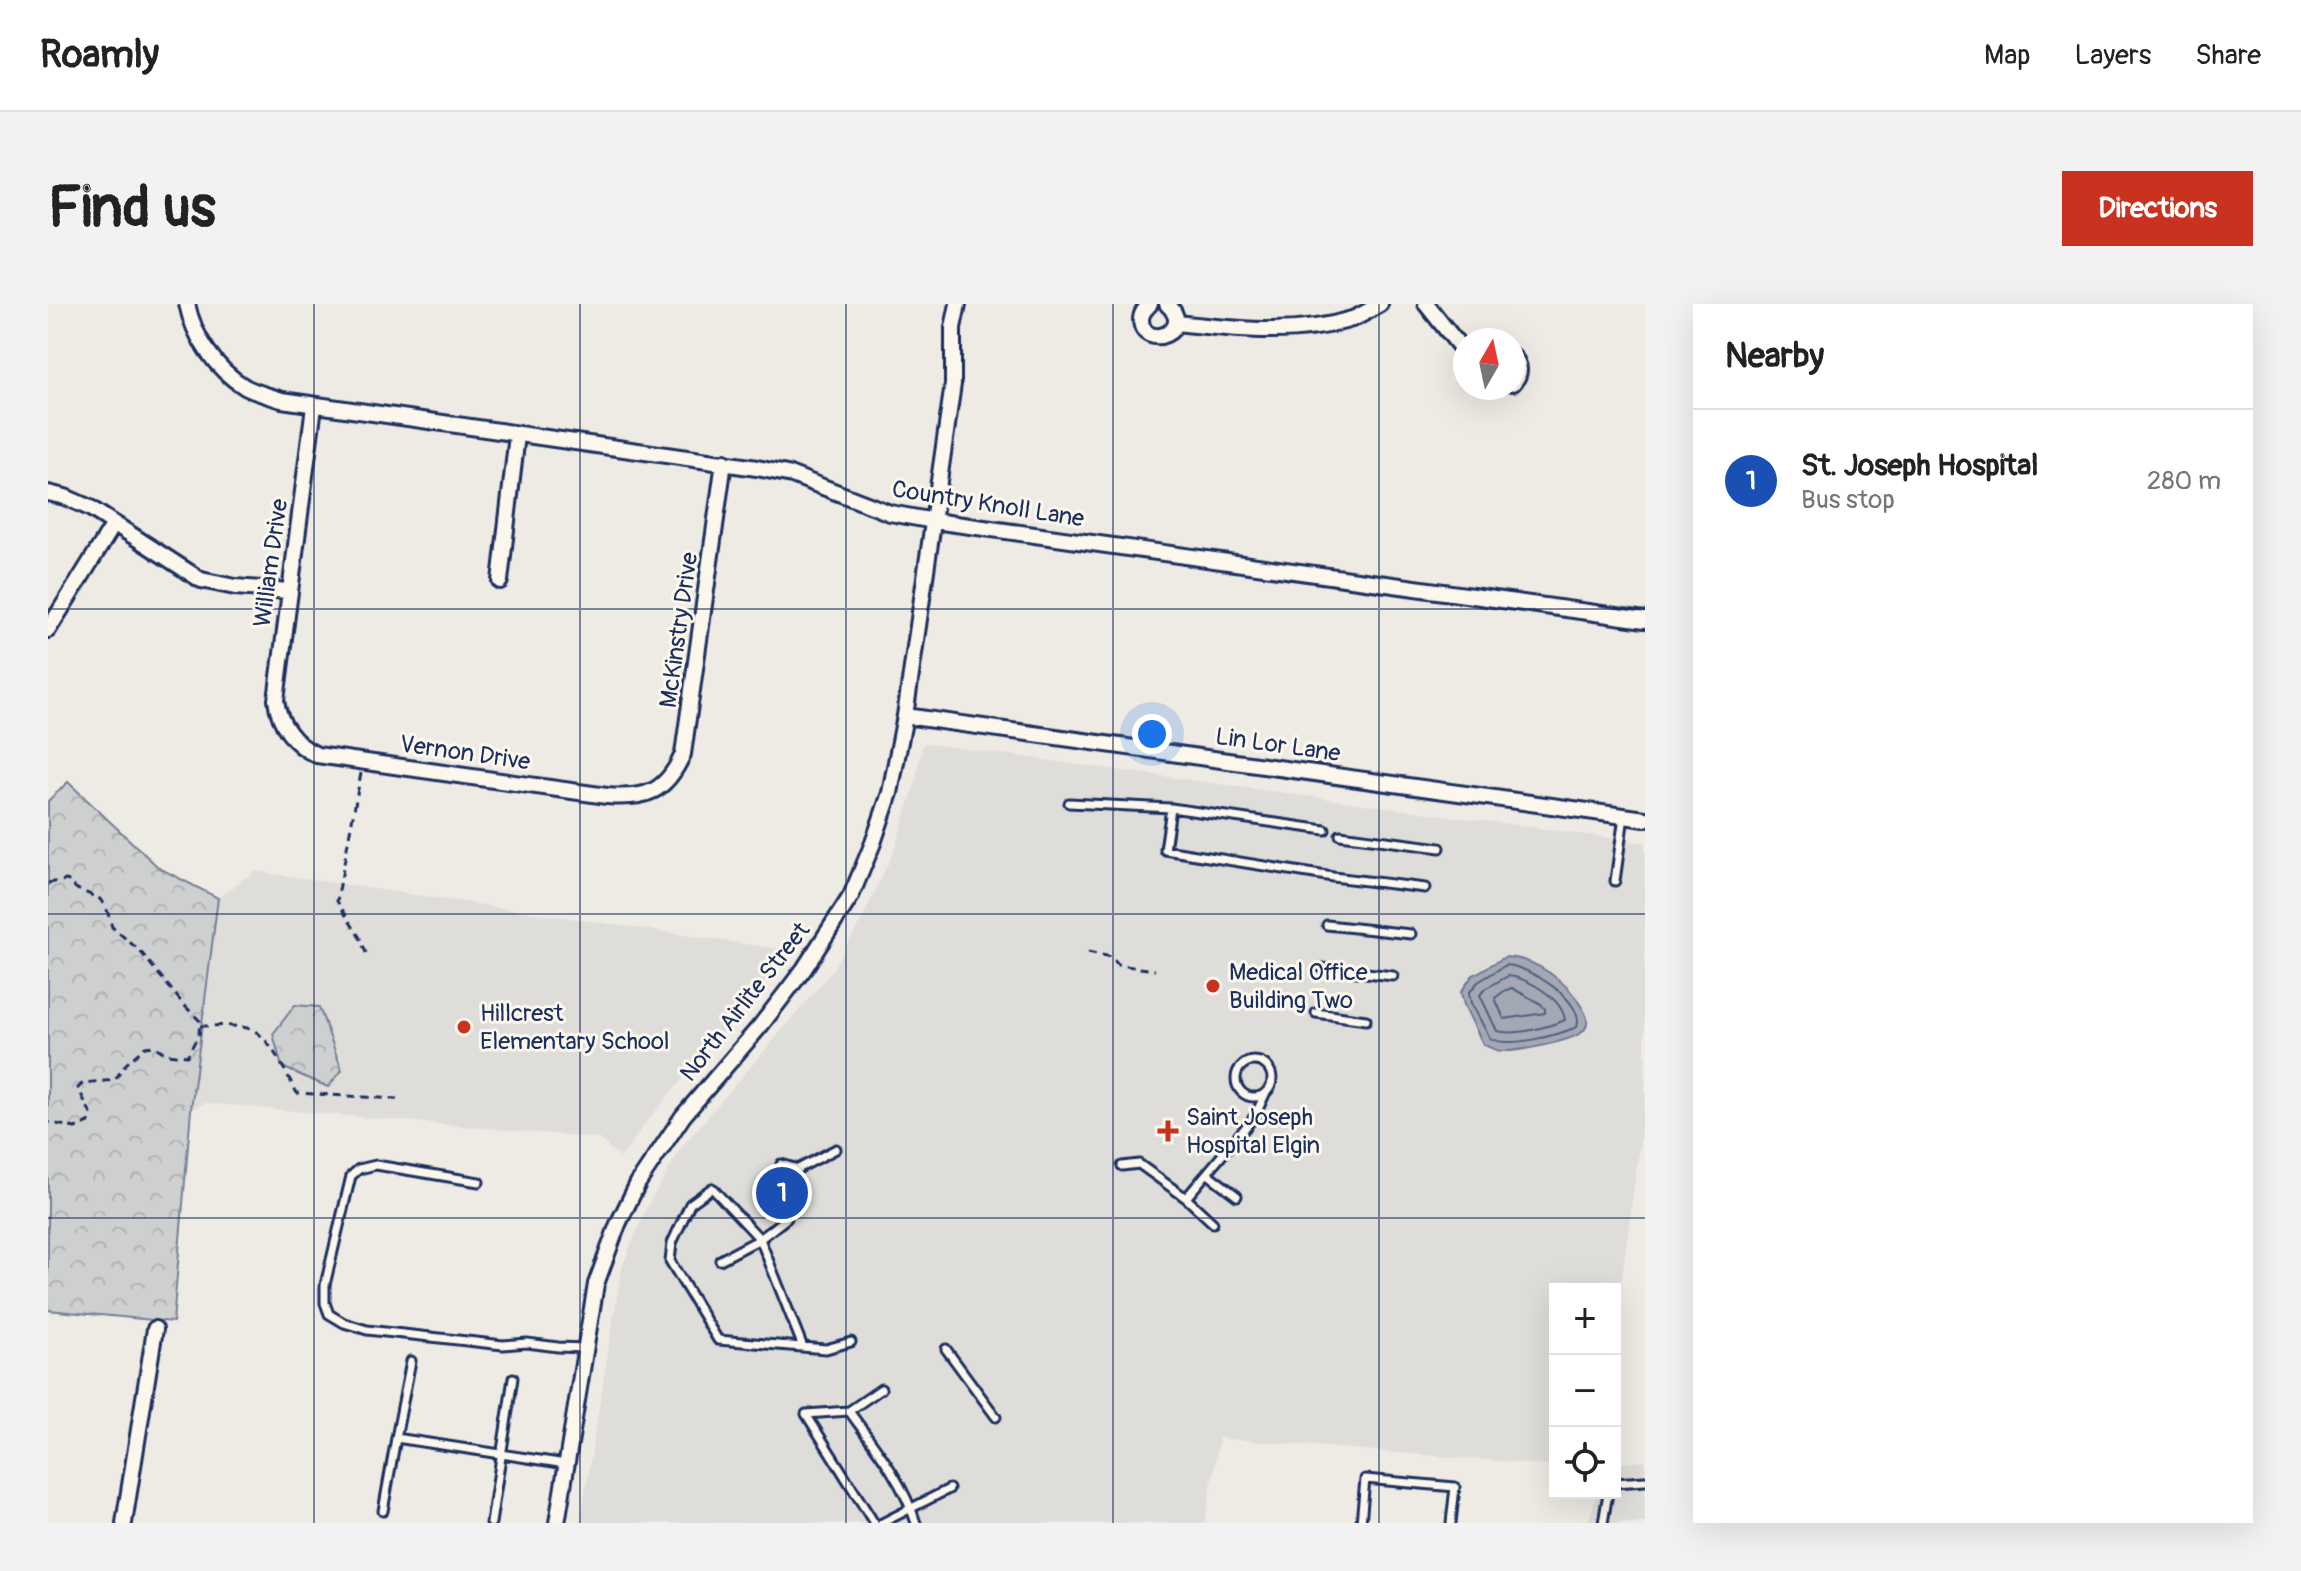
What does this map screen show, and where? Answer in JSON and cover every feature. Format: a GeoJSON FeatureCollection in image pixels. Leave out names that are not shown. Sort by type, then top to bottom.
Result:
{"type":"FeatureCollection","features":[{"type":"Feature","properties":{"kind":"street","name":"Country Knoll Lane"},"geometry":{"type":"LineString","coordinates":[[187,304],[195,331],[206,350],[236,381],[282,400],[724,462],[792,475],[890,513],[934,521],[1645,620]]}},
{"type":"Feature","properties":{"kind":"street","name":"North Airlite Street"},"geometry":{"type":"LineString","coordinates":[[557,1523],[596,1284],[618,1224],[638,1183],[683,1116],[804,969],[851,896],[890,793],[905,716],[934,521],[953,384],[953,328],[958,304]]}},
{"type":"Feature","properties":{"kind":"street"},"geometry":{"type":"LineString","coordinates":[[1150,304],[1142,312],[1141,318],[1144,329],[1154,336],[1165,336],[1176,323],[1175,312],[1167,304]]}},
{"type":"Feature","properties":{"kind":"street"},"geometry":{"type":"LineString","coordinates":[[1176,323],[1234,329],[1300,330],[1354,318],[1380,304]]}},
{"type":"Feature","properties":{"kind":"street"},"geometry":{"type":"LineString","coordinates":[[1426,304],[1453,338]]}},
{"type":"Feature","properties":{"kind":"street","name":"William Drive"},"geometry":{"type":"LineString","coordinates":[[284,725],[277,711],[276,700],[314,406]]}},
{"type":"Feature","properties":{"kind":"street"},"geometry":{"type":"LineString","coordinates":[[500,581],[517,435]]}},
{"type":"Feature","properties":{"kind":"street","name":"McKinstry Drive"},"geometry":{"type":"LineString","coordinates":[[652,791],[670,779],[683,754],[687,737],[724,462]]}},
{"type":"Feature","properties":{"kind":"street"},"geometry":{"type":"LineString","coordinates":[[48,493],[90,508],[201,580],[235,587],[289,591]]}},
{"type":"Feature","properties":{"kind":"street"},"geometry":{"type":"LineString","coordinates":[[48,630],[114,524]]}},
{"type":"Feature","properties":{"kind":"street","name":"Lin Lor Lane"},"geometry":{"type":"LineString","coordinates":[[905,716],[1645,819]]}},
{"type":"Feature","properties":{"kind":"street","name":"Vernon Drive"},"geometry":{"type":"LineString","coordinates":[[284,725],[293,739],[317,755],[607,796],[631,797],[652,791]]}},
{"type":"Feature","properties":{"kind":"street"},"geometry":{"type":"LineString","coordinates":[[124,1523],[155,1329]]}},
{"type":"Feature","properties":{"kind":"lane"},"geometry":{"type":"LineString","coordinates":[[1069,803],[1171,808],[1325,830]]}},
{"type":"Feature","properties":{"kind":"lane"},"geometry":{"type":"LineString","coordinates":[[1171,808],[1165,850],[1333,877],[1425,888]]}},
{"type":"Feature","properties":{"kind":"lane"},"geometry":{"type":"LineString","coordinates":[[1615,881],[1624,816]]}},
{"type":"Feature","properties":{"kind":"lane"},"geometry":{"type":"LineString","coordinates":[[1340,835],[1440,848]]}},
{"type":"Feature","properties":{"kind":"lane"},"geometry":{"type":"LineString","coordinates":[[1327,925],[1411,934]]}},
{"type":"Feature","properties":{"kind":"lane"},"geometry":{"type":"LineString","coordinates":[[1322,968],[1393,976]]}},
{"type":"Feature","properties":{"kind":"lane"},"geometry":{"type":"LineString","coordinates":[[1316,1013],[1366,1020]]}},
{"type":"Feature","properties":{"kind":"lane"},"geometry":{"type":"LineString","coordinates":[[1186,1198],[1255,1116],[1272,1081],[1265,1065],[1254,1061],[1243,1065],[1237,1082],[1243,1093],[1255,1096],[1266,1092]]}},
{"type":"Feature","properties":{"kind":"lane"},"geometry":{"type":"LineString","coordinates":[[781,1164],[798,1169],[836,1149]]}},
{"type":"Feature","properties":{"kind":"lane"},"geometry":{"type":"LineString","coordinates":[[1122,1166],[1139,1164],[1186,1198],[1213,1223]]}},
{"type":"Feature","properties":{"kind":"lane"},"geometry":{"type":"LineString","coordinates":[[479,1182],[376,1165],[359,1169],[351,1176],[325,1285],[325,1303],[329,1314],[344,1323],[367,1330],[503,1345],[527,1343],[585,1348]]}},
{"type":"Feature","properties":{"kind":"lane"},"geometry":{"type":"LineString","coordinates":[[1208,1174],[1237,1196]]}},
{"type":"Feature","properties":{"kind":"lane"},"geometry":{"type":"LineString","coordinates":[[803,1347],[760,1239],[712,1188],[690,1204],[672,1243],[670,1261],[718,1340],[826,1349],[851,1342]]}},
{"type":"Feature","properties":{"kind":"lane"},"geometry":{"type":"LineString","coordinates":[[720,1260],[760,1239],[787,1218]]}},
{"type":"Feature","properties":{"kind":"lane"},"geometry":{"type":"LineString","coordinates":[[946,1349],[996,1417]]}},
{"type":"Feature","properties":{"kind":"lane"},"geometry":{"type":"LineString","coordinates":[[383,1511],[411,1361]]}},
{"type":"Feature","properties":{"kind":"lane"},"geometry":{"type":"LineString","coordinates":[[491,1523],[513,1378]]}},
{"type":"Feature","properties":{"kind":"lane"},"geometry":{"type":"LineString","coordinates":[[874,1523],[806,1414],[849,1411],[881,1389]]}},
{"type":"Feature","properties":{"kind":"lane"},"geometry":{"type":"LineString","coordinates":[[849,1411],[890,1467],[916,1523]]}},
{"type":"Feature","properties":{"kind":"lane"},"geometry":{"type":"LineString","coordinates":[[396,1438],[566,1464]]}},
{"type":"Feature","properties":{"kind":"lane"},"geometry":{"type":"LineString","coordinates":[[1361,1523],[1365,1479],[1455,1487],[1451,1523]]}},
{"type":"Feature","properties":{"kind":"lane"},"geometry":{"type":"LineString","coordinates":[[1621,1483],[1645,1481]]}},
{"type":"Feature","properties":{"kind":"lane"},"geometry":{"type":"LineString","coordinates":[[882,1523],[949,1489]]}},
{"type":"Feature","properties":{"kind":"lane"},"geometry":{"type":"LineString","coordinates":[[1603,1523],[1607,1499]]}},
{"type":"Feature","properties":{"kind":"path"},"geometry":{"type":"LineString","coordinates":[[362,761],[337,901],[366,953]]}},
{"type":"Feature","properties":{"kind":"path"},"geometry":{"type":"LineString","coordinates":[[48,883],[67,880],[77,889],[100,899],[112,927],[140,951],[200,1021],[199,1034],[187,1056],[166,1054],[154,1046],[145,1047],[125,1065],[115,1080],[83,1083],[78,1088],[91,1114],[89,1122],[75,1128],[48,1122]]}},
{"type":"Feature","properties":{"kind":"path"},"geometry":{"type":"LineString","coordinates":[[1088,952],[1111,957],[1118,965],[1155,970]]}},
{"type":"Feature","properties":{"kind":"path"},"geometry":{"type":"LineString","coordinates":[[200,1026],[251,1029],[263,1035],[297,1093],[397,1099]]}},
{"type":"Feature","properties":{"kind":"shaded area","name":"Saint Joseph Hospital Elgin"},"geometry":{"type":"Polygon","coordinates":[[[923,743],[1645,843],[1645,1104],[1621,1286],[1621,1283],[1549,1283],[1549,1466],[1219,1438],[1205,1523],[580,1523],[622,1267],[646,1209],[681,1148],[830,974],[863,917],[894,851],[915,784],[923,743]]]}},
{"type":"Feature","properties":{"kind":"shaded area","name":"Hillcrest Elementary School"},"geometry":{"type":"Polygon","coordinates":[[[255,871],[791,951],[647,1121],[621,1158],[598,1138],[204,1103],[191,1110],[218,898],[255,871]]]}},
{"type":"Feature","properties":{"kind":"shaded area"},"geometry":{"type":"Polygon","coordinates":[[[1645,1461],[1645,1523],[1588,1523],[1595,1499],[1621,1499],[1621,1463],[1645,1461]]]}},
{"type":"Feature","properties":{"kind":"green space"},"geometry":{"type":"Polygon","coordinates":[[[68,782],[159,868],[218,898],[191,1110],[173,1322],[48,1310],[48,801],[68,782]]]}},
{"type":"Feature","properties":{"kind":"green space"},"geometry":{"type":"Polygon","coordinates":[[[295,1005],[319,1007],[342,1070],[328,1087],[282,1067],[273,1034],[295,1005]]]}},
{"type":"Feature","properties":{"kind":"water"},"geometry":{"type":"Polygon","coordinates":[[[1505,957],[1539,966],[1559,980],[1584,1012],[1587,1020],[1585,1029],[1571,1038],[1519,1050],[1501,1051],[1483,1044],[1461,992],[1472,976],[1505,957]]]}},
{"type":"Feature","properties":{"kind":"place","name":"Medical Office Building Two"},"geometry":{"type":"Point","coordinates":[1213,986]}},
{"type":"Feature","properties":{"kind":"place","name":"Hillcrest Elementary School"},"geometry":{"type":"Point","coordinates":[464,1027]}},
{"type":"Feature","properties":{"kind":"place","name":"Saint Joseph Hospital Elgin"},"geometry":{"type":"Point","coordinates":[1168,1131]}},
{"type":"Feature","properties":{"kind":"place","name":"St. Joseph Hospital"},"geometry":{"type":"Point","coordinates":[782,1193]}}]}
